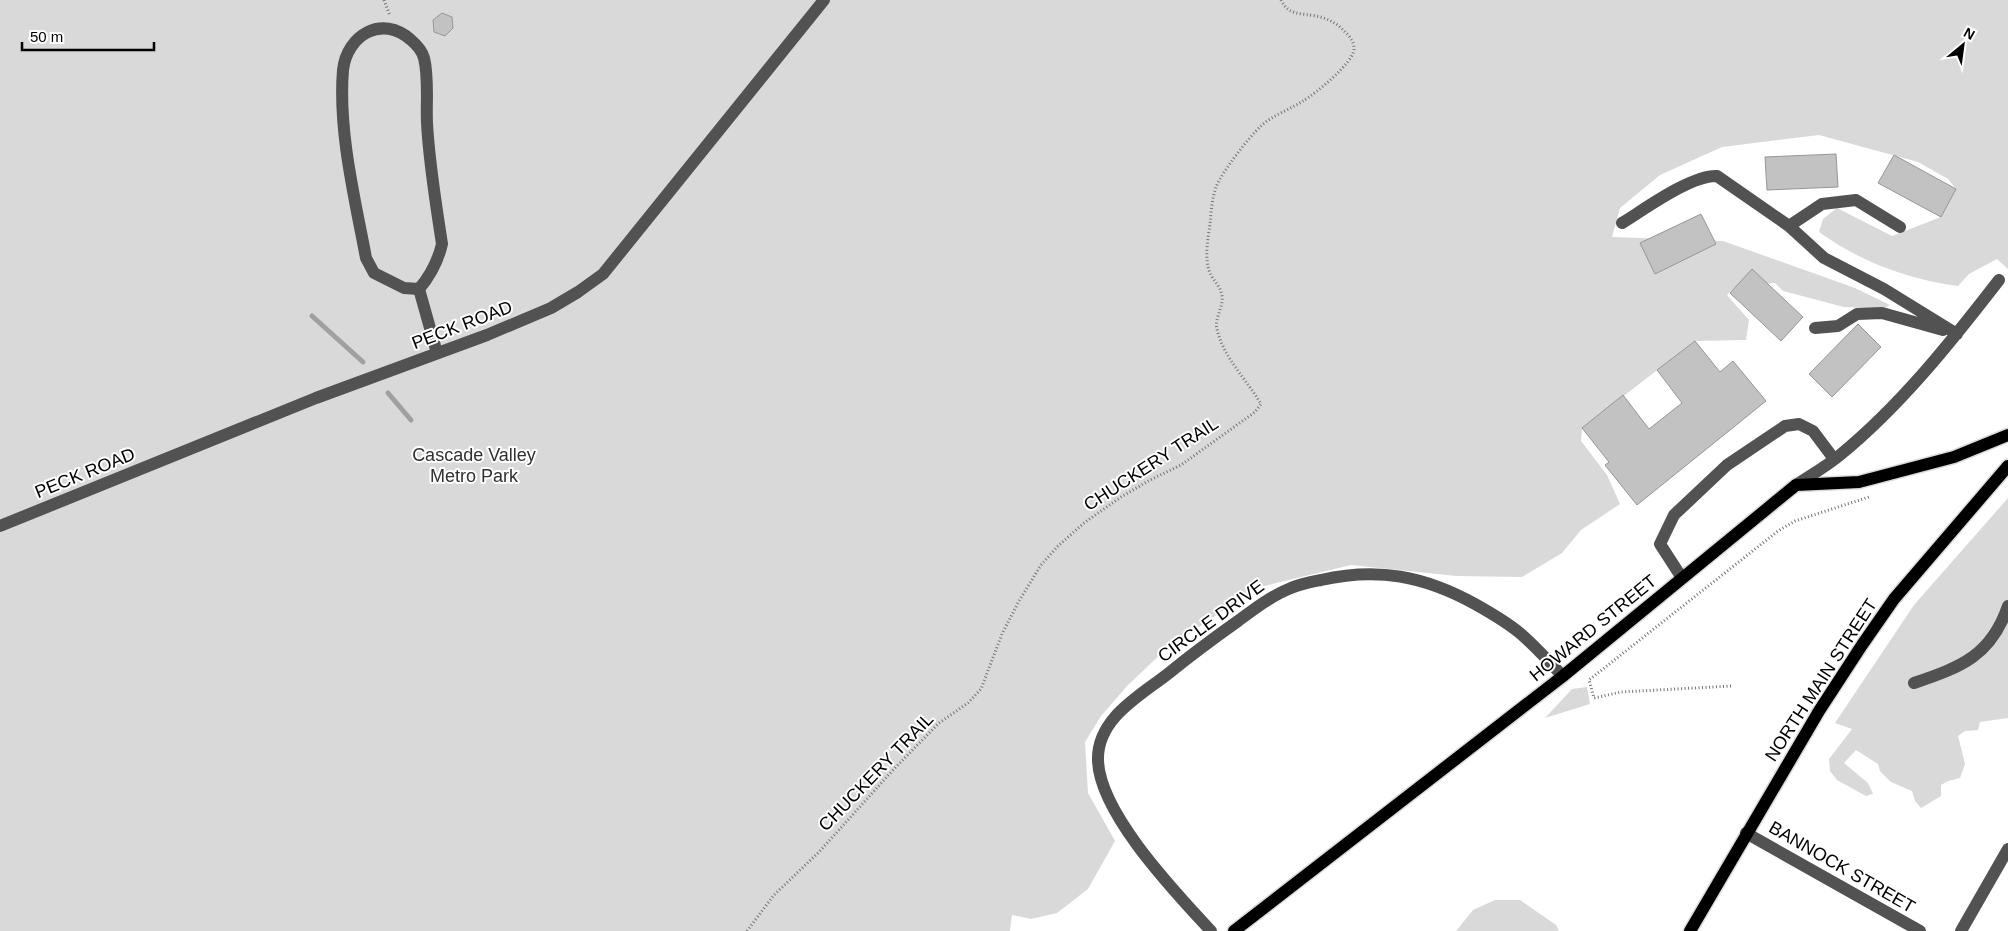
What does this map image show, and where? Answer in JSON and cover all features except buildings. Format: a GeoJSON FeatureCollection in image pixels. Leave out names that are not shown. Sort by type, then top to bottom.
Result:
{"type":"FeatureCollection","features":[{"type":"Feature","properties":{"kind":"main road"},"geometry":{"type":"LineString","coordinates":[[1796,485],[1859,482],[1954,457],[2008,435]]}},
{"type":"Feature","properties":{"kind":"main road","name":"NORTH MAIN STREET"},"geometry":{"type":"LineString","coordinates":[[1690,931],[1819,711],[1894,599],[2008,466]]}},
{"type":"Feature","properties":{"kind":"main road","name":"HOWARD STREET"},"geometry":{"type":"LineString","coordinates":[[1234,931],[1563,676],[1796,485]]}},
{"type":"Feature","properties":{"kind":"street","name":"PECK ROAD"},"geometry":{"type":"LineString","coordinates":[[0,526],[316,398],[551,308],[578,292],[602,274],[824,0]]}},
{"type":"Feature","properties":{"kind":"street"},"geometry":{"type":"LineString","coordinates":[[378,29],[392,29],[406,36],[418,47],[424,58],[427,124],[442,244],[432,271],[419,289],[404,288],[374,273],[366,258],[348,157],[344,119],[343,78],[347,52],[355,40],[365,32],[378,29]]}},
{"type":"Feature","properties":{"kind":"street"},"geometry":{"type":"LineString","coordinates":[[1622,223],[1693,181],[1706,176],[1716,176],[1789,226],[1824,258],[1884,289],[1957,334]]}},
{"type":"Feature","properties":{"kind":"street"},"geometry":{"type":"LineString","coordinates":[[1789,226],[1822,204],[1856,200],[1900,227]]}},
{"type":"Feature","properties":{"kind":"street","name":"HOWARD STREET"},"geometry":{"type":"LineString","coordinates":[[1796,485],[1834,459],[1906,391],[1957,334],[1999,280]]}},
{"type":"Feature","properties":{"kind":"street"},"geometry":{"type":"LineString","coordinates":[[419,289],[437,353]]}},
{"type":"Feature","properties":{"kind":"street"},"geometry":{"type":"LineString","coordinates":[[1815,328],[1838,326],[1857,314],[1882,313],[1957,334]]}},
{"type":"Feature","properties":{"kind":"street"},"geometry":{"type":"LineString","coordinates":[[1682,578],[1660,544],[1664,532],[1674,515],[1726,465],[1784,426],[1799,424],[1813,431],[1834,459]]}},
{"type":"Feature","properties":{"kind":"street","name":"CIRCLE DRIVE"},"geometry":{"type":"LineString","coordinates":[[1211,931],[1153,866],[1118,816],[1101,779],[1098,762],[1099,746],[1103,733],[1120,711],[1201,647],[1263,603],[1291,588],[1334,577],[1382,574],[1412,577],[1452,591],[1499,618],[1522,634],[1563,676]]}},
{"type":"Feature","properties":{"kind":"street"},"geometry":{"type":"LineString","coordinates":[[1914,683],[1941,674],[1972,659],[1983,650],[2005,615],[2008,606]]}},
{"type":"Feature","properties":{"kind":"street","name":"BANNOCK STREET"},"geometry":{"type":"LineString","coordinates":[[1746,833],[1920,931]]}},
{"type":"Feature","properties":{"kind":"street"},"geometry":{"type":"LineString","coordinates":[[1961,931],[2008,849]]}},
{"type":"Feature","properties":{"kind":"path","name":"CHUCKERY TRAIL"},"geometry":{"type":"LineString","coordinates":[[747,931],[774,895],[819,852],[894,769],[939,723],[968,703],[981,689],[1002,634],[1019,601],[1041,565],[1058,546],[1084,523],[1121,497],[1181,465],[1208,447],[1255,412],[1261,404],[1238,370],[1217,328],[1222,293],[1209,272],[1207,243],[1217,186],[1223,174],[1254,132],[1262,124],[1304,100],[1330,80],[1348,61],[1353,54],[1354,47],[1350,36],[1332,21],[1316,16],[1297,14],[1285,8],[1281,0]]}},
{"type":"Feature","properties":{"kind":"path"},"geometry":{"type":"LineString","coordinates":[[1731,686],[1621,692],[1594,698],[1589,680],[1778,531],[1795,520],[1878,494]]}},
{"type":"Feature","properties":{"kind":"green space","name":"Cascade Valley Metro Park"},"geometry":{"type":"Polygon","coordinates":[[[0,0],[2008,0],[2008,269],[1997,259],[1969,274],[1958,286],[1940,283],[1885,268],[1851,252],[1819,232],[1823,219],[1837,208],[1892,236],[1941,217],[1956,189],[1948,179],[1918,162],[1819,135],[1722,147],[1660,175],[1620,208],[1612,237],[1723,241],[1855,288],[1890,305],[1882,309],[1844,307],[1783,291],[1775,283],[1735,287],[1727,295],[1749,320],[1746,340],[1695,341],[1582,428],[1581,441],[1607,475],[1620,504],[1581,530],[1562,553],[1522,577],[1456,576],[1351,565],[1256,588],[1164,651],[1128,685],[1101,716],[1085,742],[1088,793],[1115,841],[1088,889],[1057,913],[1031,919],[1012,915],[1010,931],[0,931],[0,0]]]}},
{"type":"Feature","properties":{"kind":"green space"},"geometry":{"type":"Polygon","coordinates":[[[2008,498],[2008,718],[1980,722],[1978,730],[1965,731],[1958,736],[1965,764],[1960,778],[1941,785],[1941,796],[1921,808],[1915,801],[1912,791],[1891,782],[1880,771],[1878,764],[1856,750],[1844,763],[1868,783],[1873,794],[1866,796],[1837,780],[1830,771],[1829,759],[1852,729],[1835,723],[1914,605],[2008,498]]]}},
{"type":"Feature","properties":{"kind":"green space"},"geometry":{"type":"Polygon","coordinates":[[[1587,687],[1590,704],[1545,718],[1572,689],[1587,687]]]}},
{"type":"Feature","properties":{"kind":"green space"},"geometry":{"type":"Polygon","coordinates":[[[1495,900],[1520,900],[1556,925],[1559,931],[1456,931],[1473,910],[1495,900]]]}},
{"type":"Feature","properties":{"kind":"waterway"},"geometry":{"type":"LineString","coordinates":[[312,316],[363,362]]}},
{"type":"Feature","properties":{"kind":"waterway"},"geometry":{"type":"LineString","coordinates":[[388,393],[411,420]]}}]}
